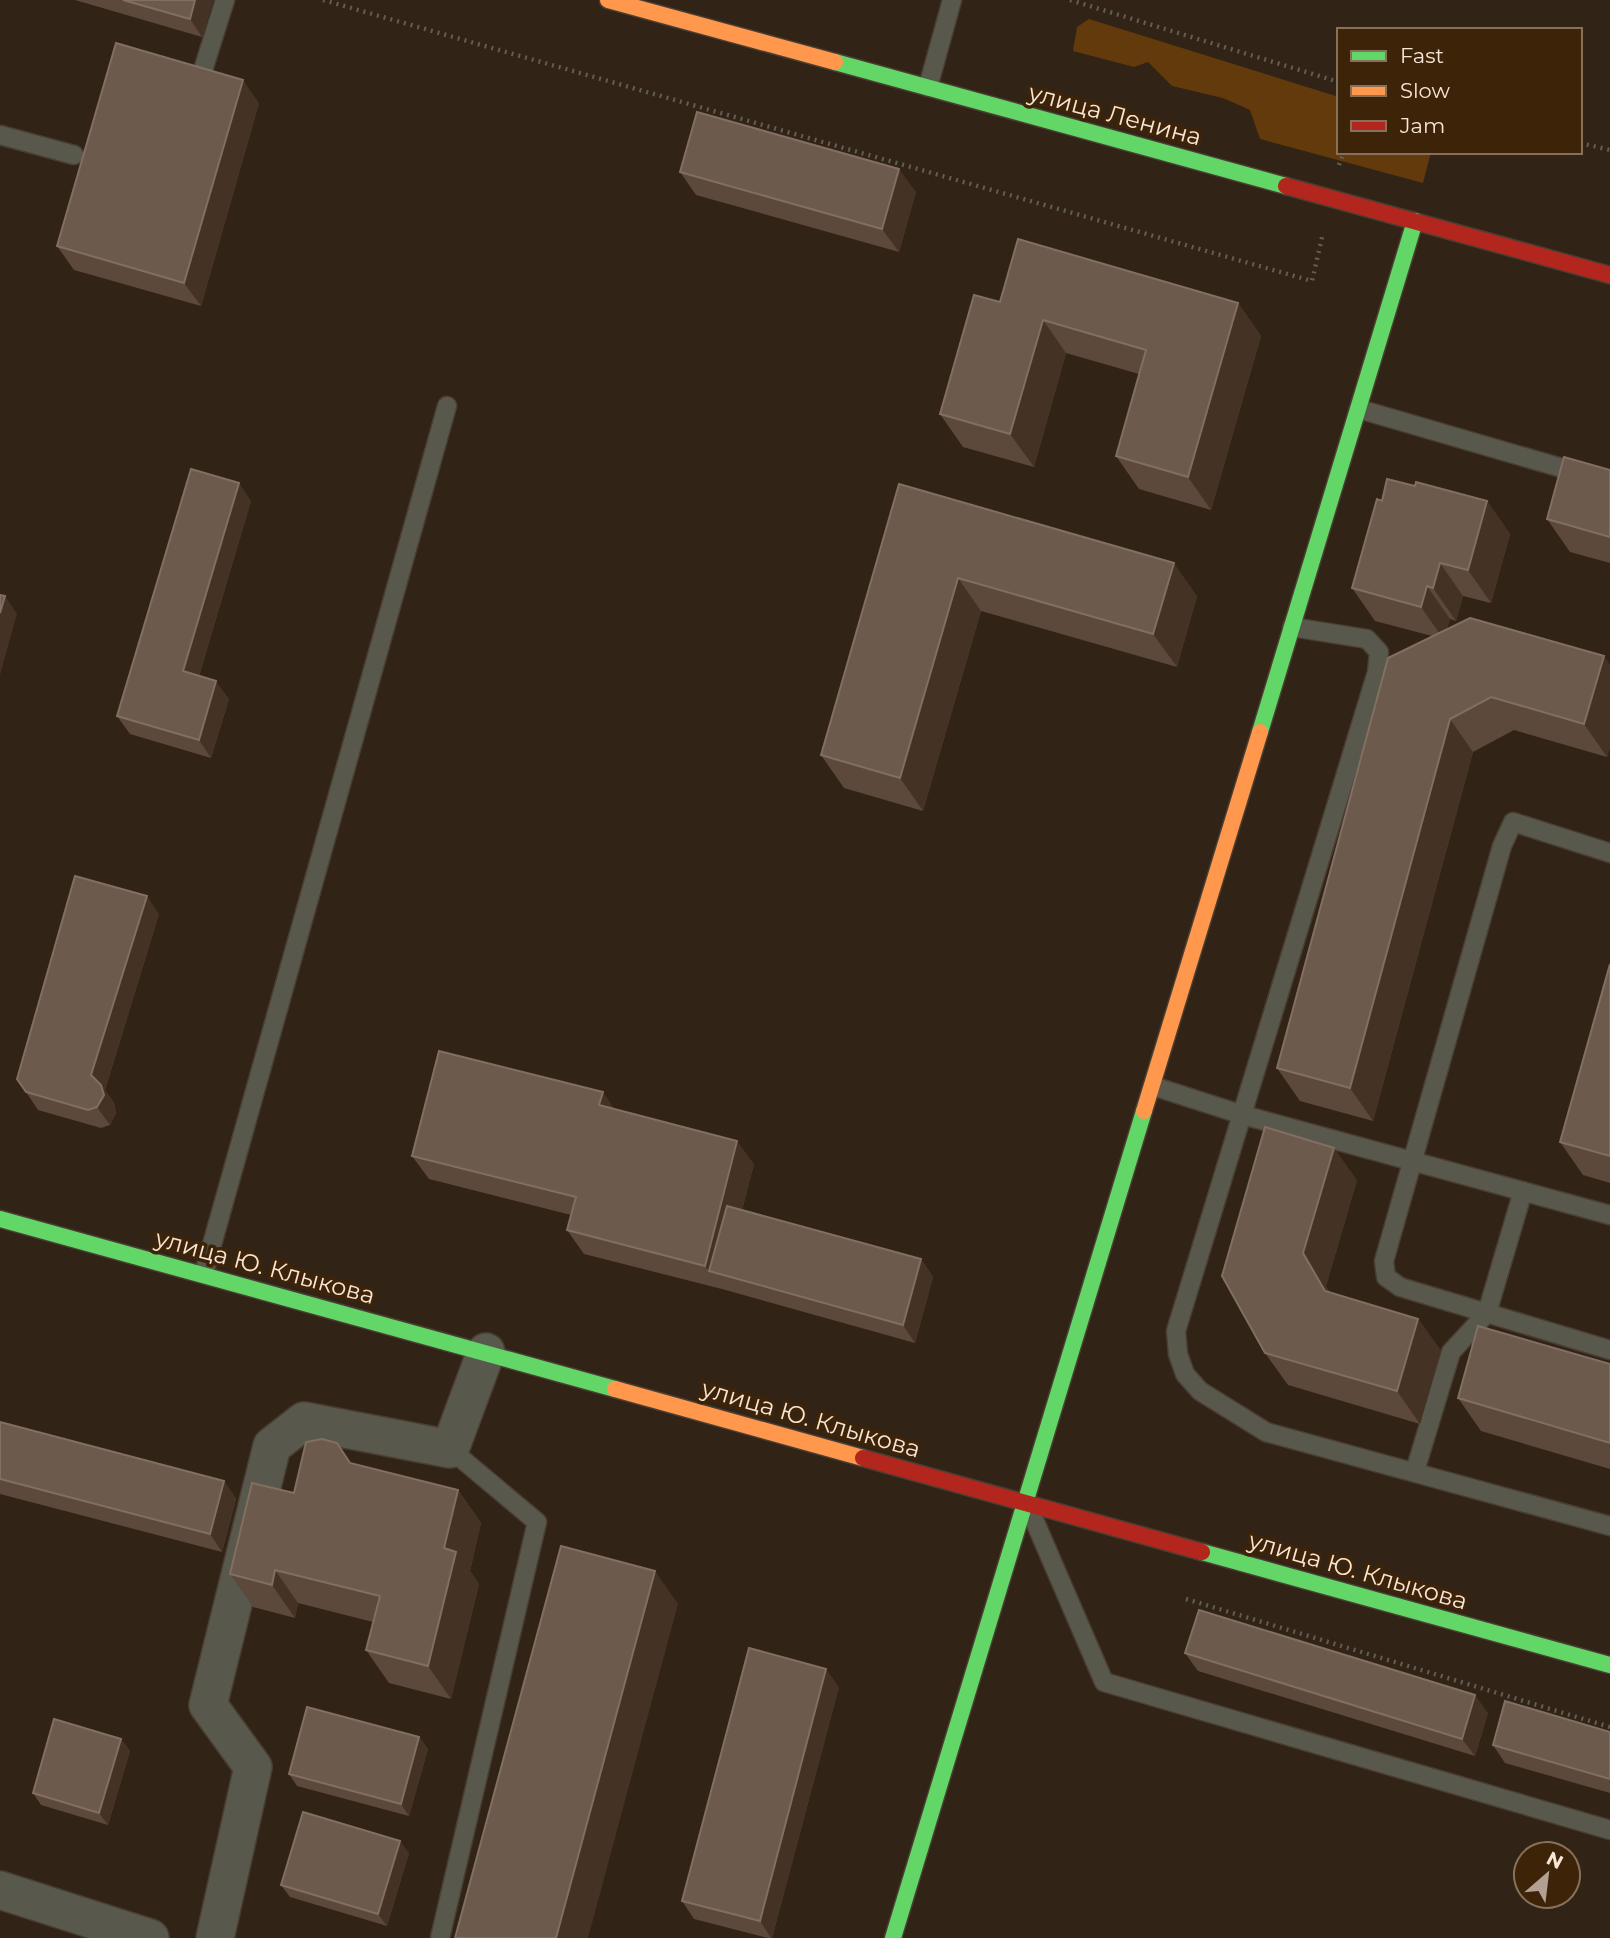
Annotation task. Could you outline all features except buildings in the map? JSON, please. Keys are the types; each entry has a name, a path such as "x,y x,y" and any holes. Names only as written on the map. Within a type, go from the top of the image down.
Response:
{"main road":[{"name":"улица Ленина","path":"608,0 1610,275"},
{"path":"893,1938 1415,221"},
{"name":"улица Ю. Клыкова","path":"0,1219 204,1273 1610,1665"}],"street":[{"path":"215,1938 253,1768 208,1705 272,1447 304,1421 450,1449 486,1352"},
{"path":"0,1890 150,1938"}],"lane":[{"path":"203,70 225,0"},
{"path":"929,87 953,0"},
{"path":"0,135 74,155"},
{"path":"204,1273 447,405"},
{"path":"1359,409 1610,482"},
{"path":"1292,627 1367,639 1380,652 1377,672 1177,1331 1178,1354 1185,1374 1200,1391 1266,1432 1610,1526"},
{"path":"1610,853 1513,822 1502,846 1384,1261 1386,1277 1400,1287 1610,1350"},
{"path":"1153,1086 1243,1115 1610,1215"},
{"path":"1415,1471 1451,1352 1488,1313 1523,1191"},
{"path":"440,1938 537,1522 450,1449"},
{"path":"1026,1502 1104,1682 1610,1830"}],"path":[{"path":"323,0 1312,281 1323,232"},
{"path":"1070,0 1337,81"},
{"path":"1582,143 1610,150"},
{"path":"1186,1599 1610,1727"}],"shaded area":[{"path":"1089,19 1337,96 1337,154 1430,154 1423,183 1260,139 1250,110 1223,98 1172,86 1148,62 1134,67 1073,51 1077,27"}],"traffic: fast":[{"path":"835,62 1286,186"},
{"path":"1260,732 1415,221"},
{"path":"893,1938 1144,1111"},
{"path":"0,1219 615,1389"},
{"path":"1202,1552 1610,1665"}],"traffic: slow":[{"path":"608,0 835,62"},
{"path":"1144,1111 1260,732"},
{"path":"615,1389 863,1458"}],"traffic: jam":[{"path":"1286,186 1610,275"},
{"path":"863,1458 1202,1552"}]}
